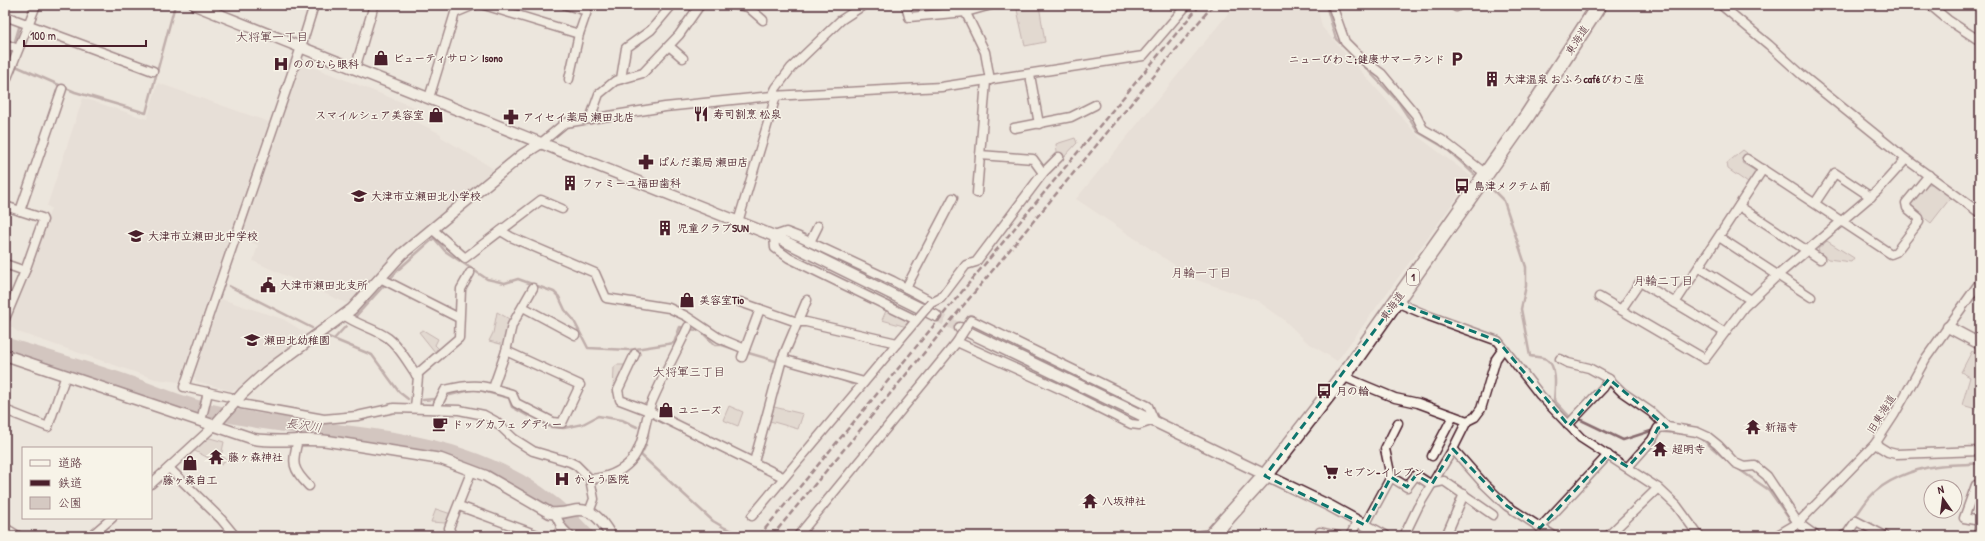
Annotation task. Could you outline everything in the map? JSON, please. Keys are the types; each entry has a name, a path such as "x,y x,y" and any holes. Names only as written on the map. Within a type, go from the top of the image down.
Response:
{"highway":[{"name":"東海道","path":"1212,535 1265,476 1342,376 1527,116 1599,5"}],"street":[{"path":"5,83 36,5"},
{"path":"195,5 774,236 936,316"},
{"path":"314,5 301,47 184,387 230,398 235,403 324,419 357,416 394,408 438,409 484,414 495,420 521,444 538,453 570,462 590,479 594,499 590,512"},
{"path":"355,69 374,5"},
{"path":"429,98 455,13 474,5"},
{"path":"484,5 579,34"},
{"path":"566,5 589,8 579,34 569,79"},
{"path":"621,79 626,48 651,30 672,5"},
{"path":"590,118 599,94 621,79 643,73 669,46 700,5"},
{"path":"737,5 748,7 763,20"},
{"path":"738,222 776,88 790,68 840,20 864,5"},
{"path":"906,5 910,16 992,5"},
{"path":"152,483 218,422 235,403 278,362 344,315 385,281 402,254 522,155 541,143 565,123 590,118 703,103 774,96 941,87 1030,75 1143,56 1187,5"},
{"path":"1332,5 1345,42 1362,59 1382,74 1416,115 1423,129 1442,140 1486,174"},
{"path":"1453,5 1456,7 1460,5"},
{"path":"1721,5 1802,75 1906,159 1980,212"},
{"path":"1930,5 1948,20 1980,41"},
{"path":"964,9 985,52 988,80 977,193"},
{"path":"5,16 153,71"},
{"path":"5,44 18,49"},
{"path":"669,46 683,58"},
{"path":"1030,75 1039,124"},
{"path":"20,211 62,89"},
{"path":"1014,128 1071,117 1095,104"},
{"path":"980,155 1033,159 1043,173"},
{"path":"752,516 783,477 917,319 932,302 941,298 966,265 976,262 1043,173 1059,157"},
{"path":"1747,159 1891,254 1896,252 1919,222 1919,218 1907,208 1906,203 1929,175"},
{"path":"1599,297 1705,359 1724,332 1751,300 1807,250 1871,197 1906,159"},
{"path":"1675,303 1763,169"},
{"path":"1815,203 1835,173 1871,197"},
{"path":"906,288 953,198"},
{"path":"432,229 465,258 541,200 562,209"},
{"path":"5,206 42,218 43,220 25,271 8,306 5,319"},
{"path":"1739,206 1820,259"},
{"path":"810,242 818,226"},
{"path":"501,231 511,237 595,273 606,298 669,308 686,316 719,338 744,352 760,309"},
{"path":"774,236 786,232 810,242 932,302"},
{"path":"774,236 775,248 789,258 917,319"},
{"path":"1719,237 1811,296"},
{"path":"5,264 25,271"},
{"path":"1699,267 1751,300"},
{"path":"416,375 459,338 461,289 470,273"},
{"path":"385,281 459,318"},
{"path":"1621,310 1640,282 1724,332"},
{"name":"旧東海道","path":"1776,536 1798,523 1875,444 1894,415 1926,358 1980,282"},
{"path":"493,388 506,351 512,325 533,288"},
{"path":"754,462 779,368 807,300"},
{"path":"740,302 797,322 806,322 897,342"},
{"path":"1396,302 1429,316 1498,341 1503,349 1581,438 1608,454 1658,488 1677,506 1699,536"},
{"path":"523,307 575,334"},
{"path":"344,315 351,321 387,338 394,344 418,377 415,408"},
{"path":"798,536 971,320 1148,406 1154,420"},
{"path":"1948,328 1980,344"},
{"path":"590,479 610,476 622,469 632,460 639,448 649,411 687,330"},
{"path":"959,336 1059,376 1154,420 1362,523 1385,536"},
{"path":"959,336 1131,424 1139,426 1154,420"},
{"path":"1404,536 1467,421 1475,417 1481,409 1496,359 1503,349"},
{"path":"438,409 438,404 445,390 473,384 512,394 516,403 553,422 562,423 580,385 506,351"},
{"path":"635,354 618,390 620,400 649,411 783,477"},
{"path":"5,355 201,421 218,422 262,440 298,439 328,441 411,453 441,459 472,470 511,489 544,510 555,514 573,510 590,512 601,519 612,536"},
{"path":"1560,358 1568,363 1589,368 1608,379 1622,392 1656,416 1667,427"},
{"path":"782,359 864,382"},
{"path":"5,410 48,427 66,375"},
{"path":"1342,376 1395,398 1408,397 1467,421"},
{"path":"1570,424 1608,379"},
{"path":"201,421 208,393"},
{"path":"1432,456 1452,416"},
{"path":"1350,536 1362,523 1391,478 1385,449 1398,423"},
{"path":"1628,467 1652,440 1658,428 1667,427 1697,432 1708,437 1718,445 1735,463 1744,467 1756,466 1766,476 1798,523 1816,536"},
{"path":"298,439 293,464 300,478 309,486"},
{"path":"1875,444 1888,452 1896,454 1980,451"},
{"path":"1453,449 1484,484 1507,506 1554,536"},
{"path":"1540,528 1608,454"},
{"path":"169,468 221,519 235,536"},
{"path":"452,536 449,528 472,470"},
{"path":"1391,478 1407,487 1416,475 1432,484 1444,481 1493,515"},
{"path":"1978,536 1980,522 1964,518 1976,485 1980,485"},
{"path":"1608,536 1658,488"},
{"path":"1446,536 1464,494"},
{"path":"459,506 540,536"},
{"path":"555,514 562,528 570,536"},
{"path":"91,536 111,519"},
{"path":"1843,536 1856,521 1885,536"},
{"path":"5,528 18,536"},
{"path":"556,536 562,528"},
{"path":"1320,532 1338,536"},
{"path":"1194,536 1212,535"}],"highlighted area":[{"path":"1396,302 1498,341 1569,426 1609,379 1667,427 1658,428 1652,440 1628,467 1608,455 1540,528 1507,506 1453,449 1432,484 1416,475 1407,487 1391,477 1365,525 1265,476"}],"shaded area":[{"path":"1235,5 1317,5 1322,27 1420,138 1472,177 1337,361 1307,342 1283,319 1258,301 1197,280 1076,199"},
{"name":"大津市立瀬田北小学校","path":"300,62 419,109 415,121 441,134 441,137 494,169 397,251 348,304 253,261 258,245 240,238 281,122"},
{"name":"大津市立瀬田北中学校","path":"158,83 269,122 179,382 155,379 18,332 6,323 32,264 51,208 47,206 83,98 147,119"},
{"name":"瀬田北幼稚園","path":"221,299 283,319 308,334 258,370 240,388 232,391 196,381 194,376"}],"green space":[{"path":"1016,5 1039,5 1045,42 1025,46"},
{"path":"1075,138 1077,143 1064,157 1057,152 1056,144"},
{"path":"1743,150 1747,153 1742,163 1754,170 1755,174 1748,183 1728,169 1727,163"},
{"path":"1926,184 1936,184 1952,196 1931,223 1912,208 1911,202"},
{"path":"1827,241 1854,258 1851,262 1828,259 1819,252 1818,249"},
{"path":"888,306 912,319 907,327 882,320"},
{"path":"497,312 511,320 504,345 489,341 493,333"},
{"path":"423,330 438,339 435,345 439,349 435,352 419,332"},
{"path":"1972,351 1980,356 1980,410 1962,405 1970,377 1961,372"},
{"path":"617,365 626,365 613,393 614,367"},
{"path":"729,406 743,412 738,426 723,420"},
{"path":"774,407 803,414 798,429 770,421"},
{"path":"210,438 224,442 221,456 226,459 222,465 193,450 203,439"},
{"path":"436,509 451,514 445,523 431,522"}],"waterway":[{"path":"18,67 75,92 146,113 175,5"},
{"path":"1326,5 1336,39 1357,59"},
{"path":"15,41 20,24"},
{"path":"8,64 11,53"},
{"path":"1363,65 1399,103 1418,132 1447,149 1474,174"},
{"path":"1489,186 1504,201 1526,267 1526,286 1521,309 1530,356 1540,357 1550,362 1555,378 1554,400 1571,418 1579,419 1623,440 1654,430"},
{"path":"356,316 399,269 434,238 445,251 487,279 505,283 518,279 554,292 559,297 565,310 573,319 588,348 629,350 674,343 680,327 701,331 715,345 722,345 737,350"},
{"path":"229,286 312,328"},
{"path":"334,339 346,326"},
{"path":"326,336 372,355 399,392 408,399"},
{"name":"長沢川","path":"5,345 116,379 210,411 261,421 410,443 458,455 503,473 546,499 587,536"},
{"path":"745,352 779,362"},
{"path":"840,379 852,384"},
{"path":"450,395 475,389 509,398 512,407 528,416"},
{"path":"423,400 434,399"},
{"path":"539,421 550,427 564,428 583,424 598,416 622,420 637,427"},
{"path":"648,432 648,437"},
{"path":"1665,432 1690,434"},
{"path":"1701,438 1730,463"},
{"path":"646,445 641,455 713,521 725,528 746,536"},
{"path":"1856,516 1867,500 1875,492 1900,476 1928,467 1980,463"},
{"path":"1734,466 1769,490 1790,520"},
{"path":"1796,529 1808,536"}],"tunnel":[{"path":"936,316 960,328"}],"railway":[{"path":"759,536 1200,5"},
{"path":"772,536 1213,5"}],"place":[{"name":"ビューティサロン Isono","path":"381,58"},
{"name":"ニューびわこ;健康サマーランド","path":"1457,59"},
{"name":"ののむら眼科","path":"281,64"},
{"name":"大津温泉 おふろcaféびわこ座","path":"1492,79"},
{"name":"寿司割烹 松泉","path":"701,114"},
{"name":"スマイルシェア美容室","path":"436,115"},
{"name":"アイセイ薬局 瀬田北店","path":"511,117"},
{"name":"ぱんだ薬局 瀬田店","path":"646,162"},
{"name":"ファミーユ福田歯科","path":"570,183"},
{"name":"島津メクテム前","path":"1462,186"},
{"name":"大津市立瀬田北小学校","path":"359,196"},
{"name":"児童クラブSUN","path":"665,228"},
{"name":"大津市立瀬田北中学校","path":"136,236"},
{"name":"大津市瀬田北支所","path":"268,285"},
{"name":"美容室Tio","path":"687,300"},
{"name":"瀬田北幼稚園","path":"252,340"},
{"name":"月の輪","path":"1324,391"},
{"name":"ユニーズ","path":"666,410"},
{"name":"ドッグカフェ ダディー","path":"440,424"},
{"name":"新福寺","path":"1753,427"},
{"name":"超明寺","path":"1660,449"},
{"name":"藤ヶ森神社","path":"216,457"},
{"name":"藤ヶ森自工","path":"190,463"},
{"name":"セブン-イレブン","path":"1331,472"},
{"name":"かとう医院","path":"562,479"},
{"name":"八坂神社","path":"1090,501"}],"district":[{"name":"大将軍一丁目","path":"272,36"},
{"name":"月輪一丁目","path":"1201,272"},
{"name":"月輪二丁目","path":"1663,280"},
{"name":"大将軍三丁目","path":"689,371"}]}
